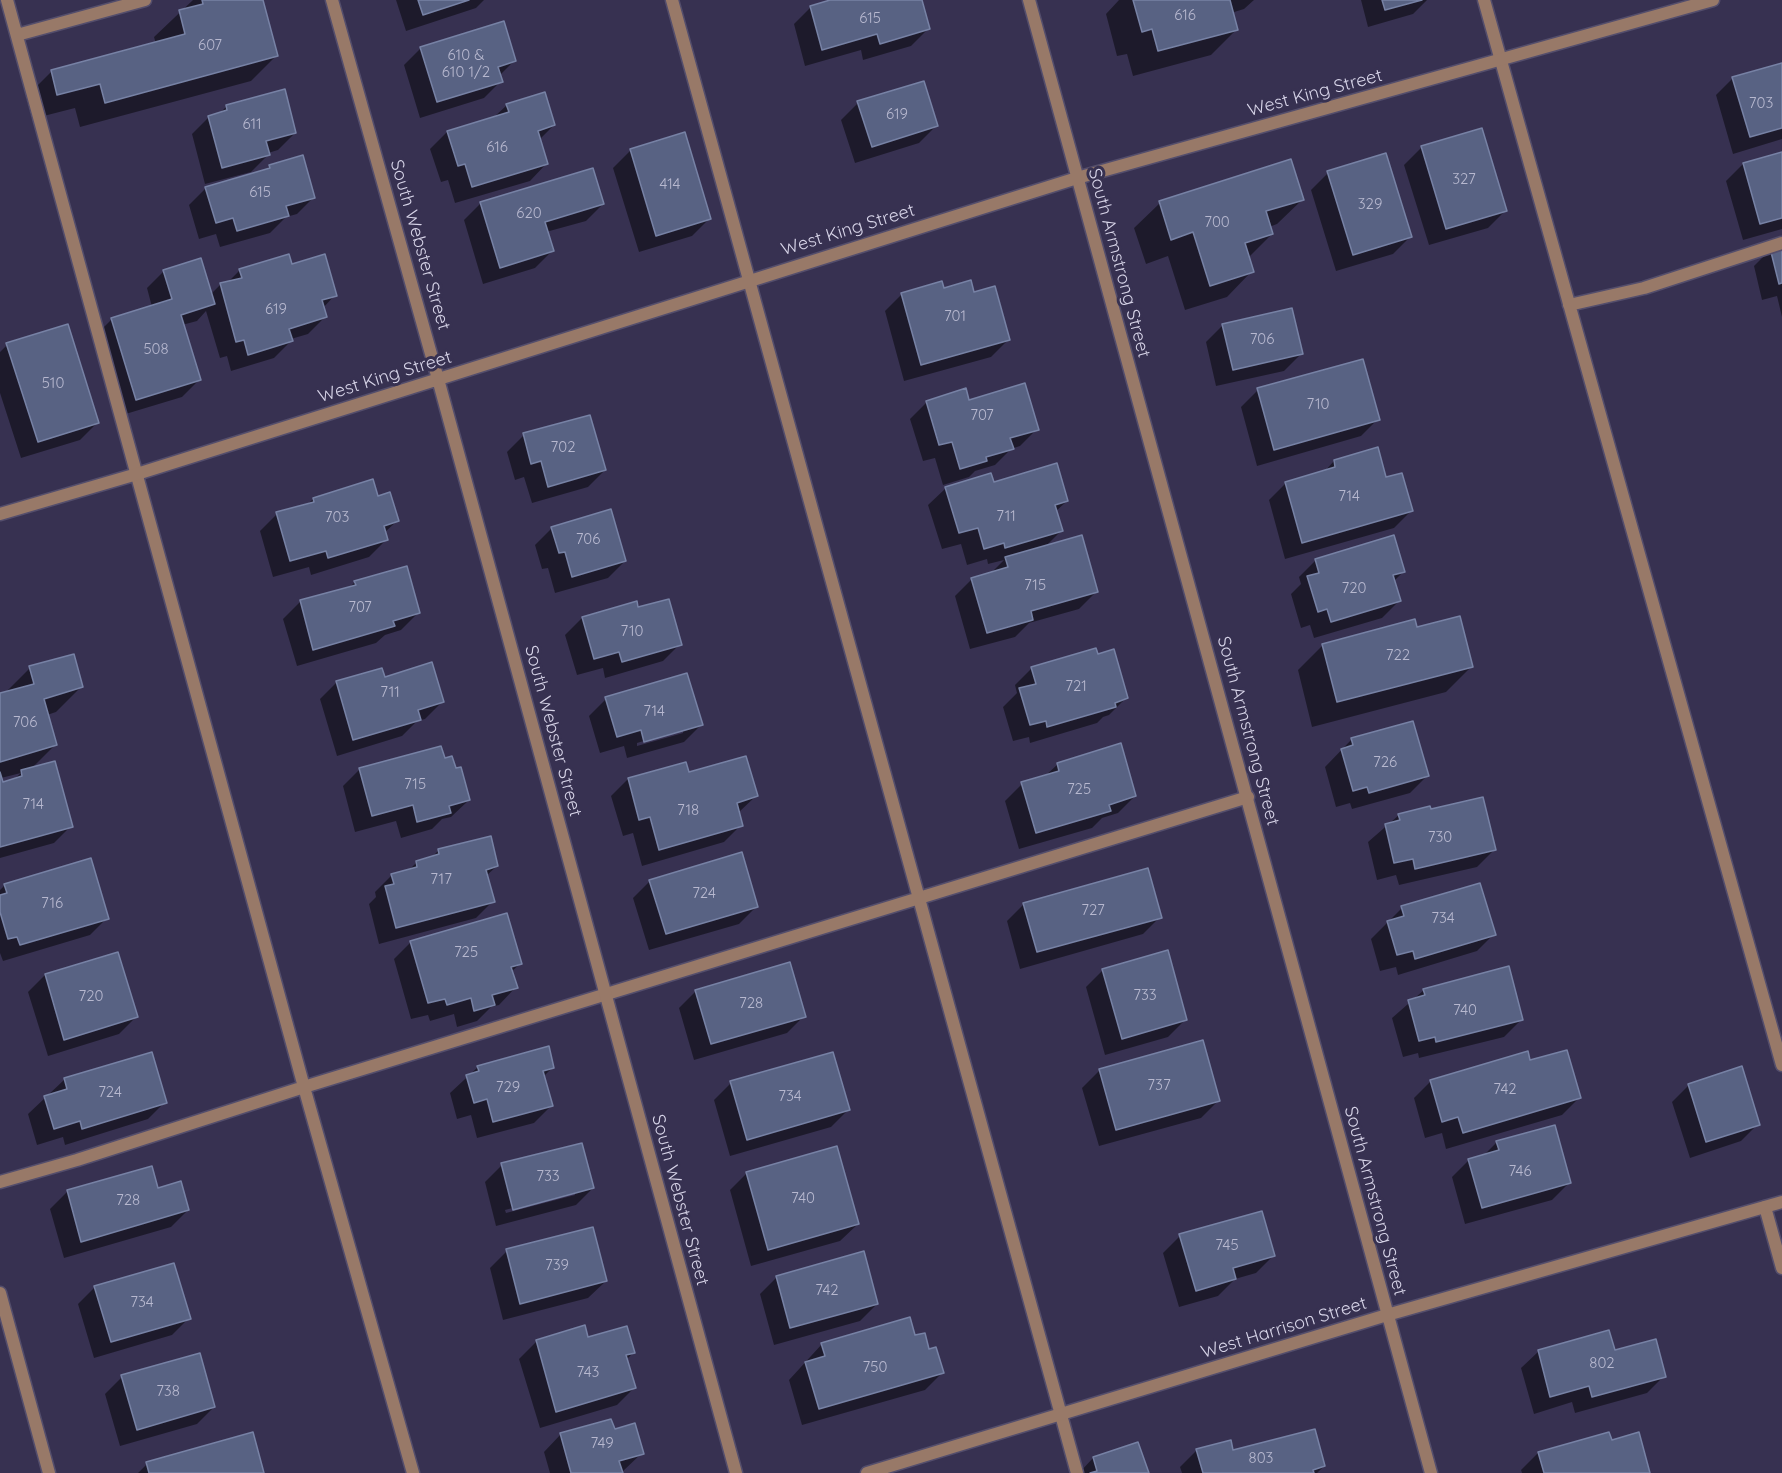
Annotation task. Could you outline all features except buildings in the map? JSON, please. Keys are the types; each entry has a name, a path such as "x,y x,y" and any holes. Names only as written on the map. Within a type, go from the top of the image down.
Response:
{"street":[{"path":"7,0 304,1087 413,1473"},
{"path":"16,35 145,0"},
{"name":"South Webster Street","path":"332,0 438,379 736,1473"},
{"path":"672,0 1077,1473"},
{"name":"South Armstrong Street","path":"1029,0 1431,1473"},
{"path":"1484,0 1782,1065"},
{"name":"West King Street","path":"0,514 137,474 1077,177 1713,0"},
{"path":"1569,305 1644,288 1782,243"},
{"path":"0,1182 1248,797"},
{"name":"West Harrison Street","path":"867,1473 1387,1315 1782,1202"},
{"path":"1765,1207 1782,1268"},
{"path":"0,1293 49,1473"}]}
